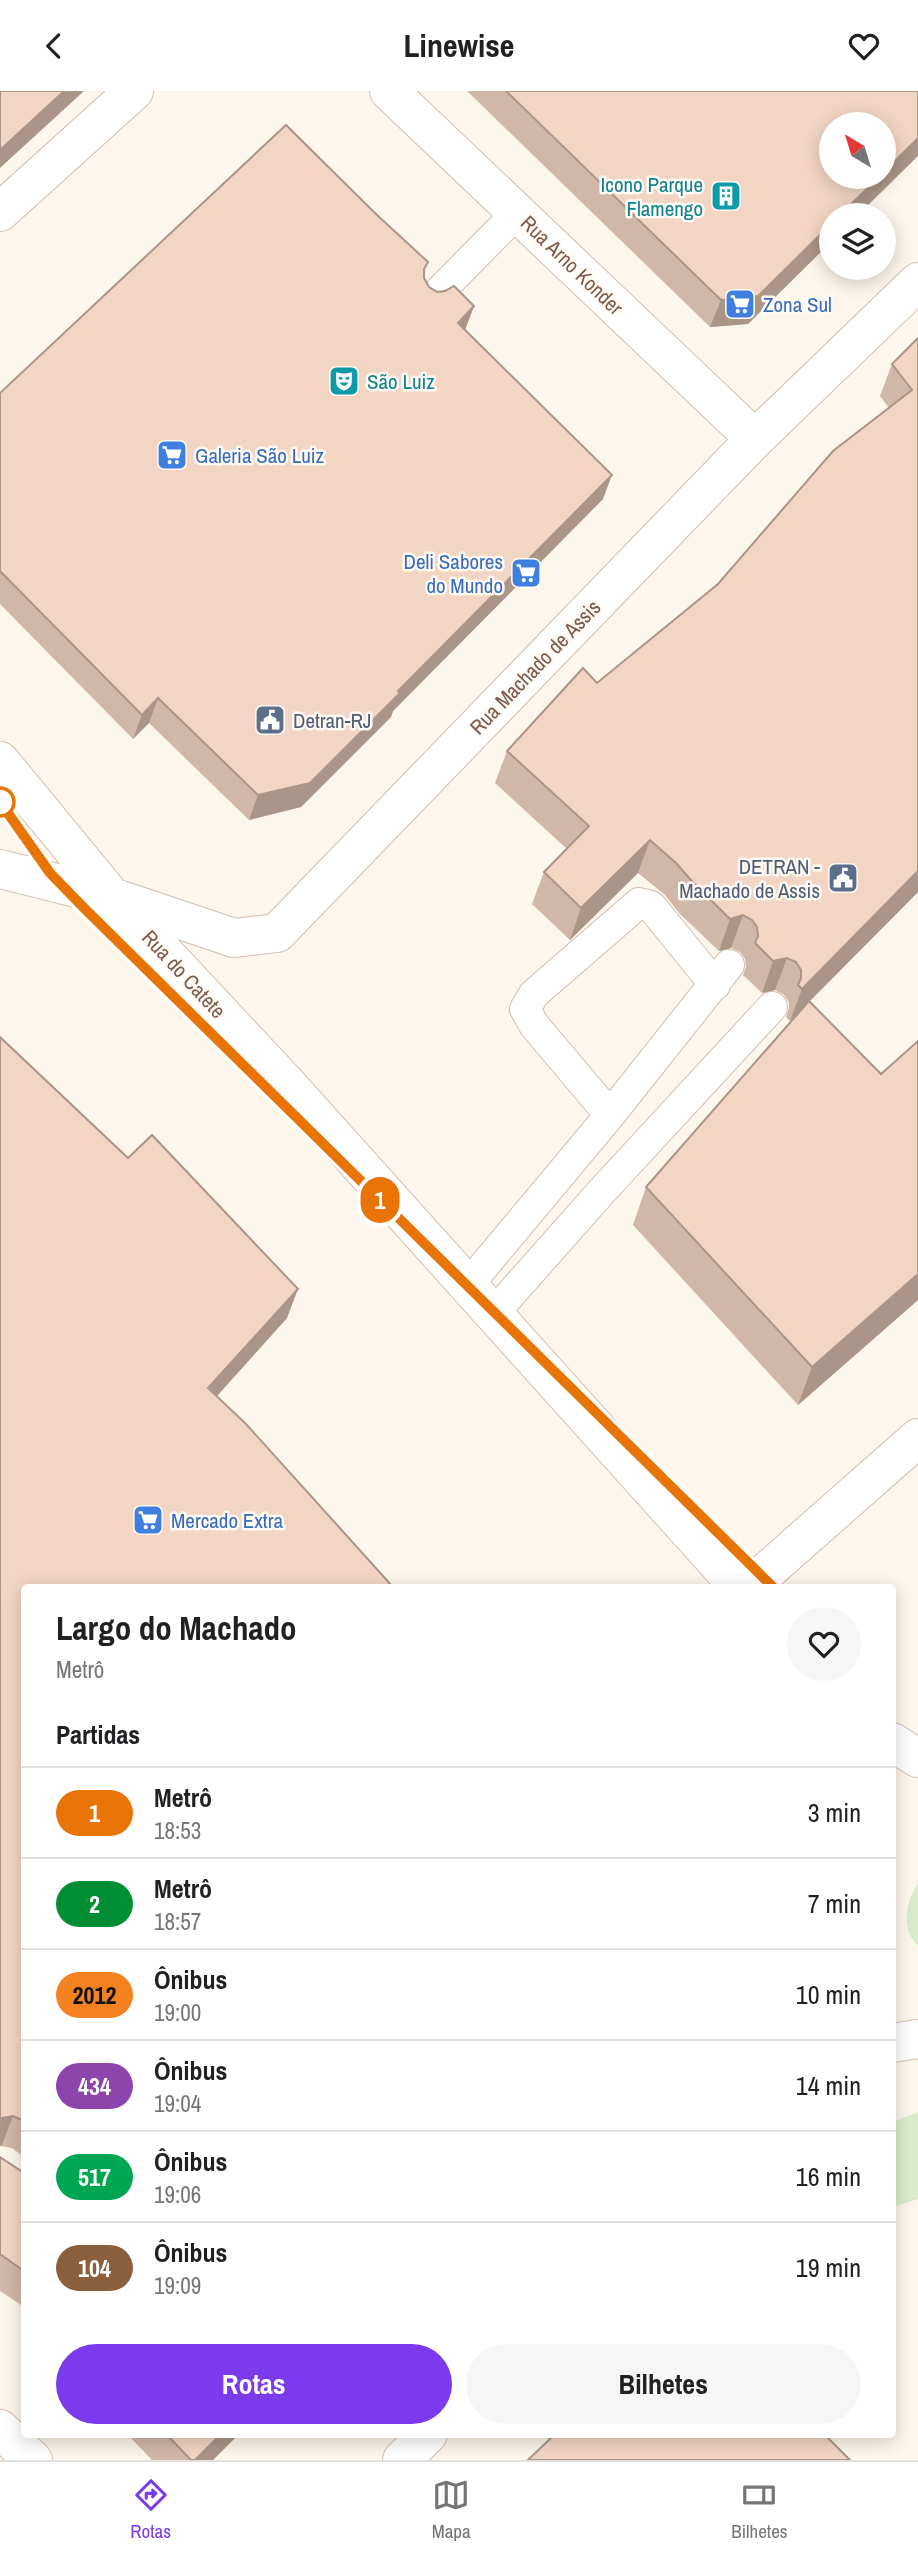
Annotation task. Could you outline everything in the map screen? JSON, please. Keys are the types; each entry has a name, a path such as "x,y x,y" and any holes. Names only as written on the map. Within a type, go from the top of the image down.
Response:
{"street":[{"path":"0,212 134,91"},
{"name":"Rua Arno Konder","path":"389,91 755,439"},
{"name":"Rua Machado de Assis","path":"0,869 111,897 234,938 276,933 755,439 918,282"},
{"name":"Rua do Catete","path":"0,761 111,897 285,1082 736,1584"},
{"path":"752,1584 918,1438"},
{"path":"896,1744 918,1758"},
{"path":"896,2042 918,2039"},
{"path":"0,2429 33,2460"},
{"path":"402,2460 424,2438"}],"lane":[{"path":"432,299 517,213"},
{"path":"468,1285 610,1115 722,975 651,906 639,903 534,994 524,1009 534,1025 610,1115"},
{"path":"493,1314 772,1007"}],"green space":[{"path":"918,1883 918,1946 909,1931 907,1915 910,1898"},
{"path":"918,2112 918,2199 896,2206 896,2121"}],"building":[{"path":"0,91 64,91 0,150"},
{"name":"Icono Parque Flamengo","path":"506,91 918,91 918,138 896,160 896,112 819,112 819,189 867,189 852,203 819,203 819,236 758,296 721,300"},
{"path":"286,125 428,262 424,269 424,278 429,287 437,292 454,286 474,306 458,323 612,475 310,783 258,795 158,698 142,715 0,571 0,393"},
{"path":"918,338 918,871 802,989 798,985 801,970 796,962 787,958 773,961 755,943 758,936 757,927 752,920 743,915 730,919 650,840 581,908 544,872 589,826 507,751 583,668 597,683 718,584 833,451 912,390 892,364"},
{"path":"809,1001 881,1074 918,1041 918,1274 812,1367 646,1187"},
{"path":"0,1037 128,1158 152,1135 298,1289 208,1388 246,1424 390,1584 21,1584 21,2120 13,2116 0,2119"},
{"path":"0,2157 21,2171 21,2269 0,2254"},
{"path":"170,2438 217,2438 195,2460 191,2460"},
{"path":"551,2438 828,2438 850,2460 528,2460"}],"metro line":[{"name":"1","path":"0,802 50,873 85,909 770,1584"}],"place":[{"name":"Icono Parque Flamengo","path":"726,196"},
{"name":"Zona Sul","path":"740,304"},
{"name":"São Luiz","path":"344,381"},
{"name":"Galeria São Luiz","path":"172,455"},
{"name":"Deli Sabores do Mundo","path":"526,573"},
{"name":"Detran-RJ","path":"270,720"},
{"name":"DETRAN - Machado de Assis","path":"843,878"},
{"name":"Mercado Extra","path":"148,1520"}]}
